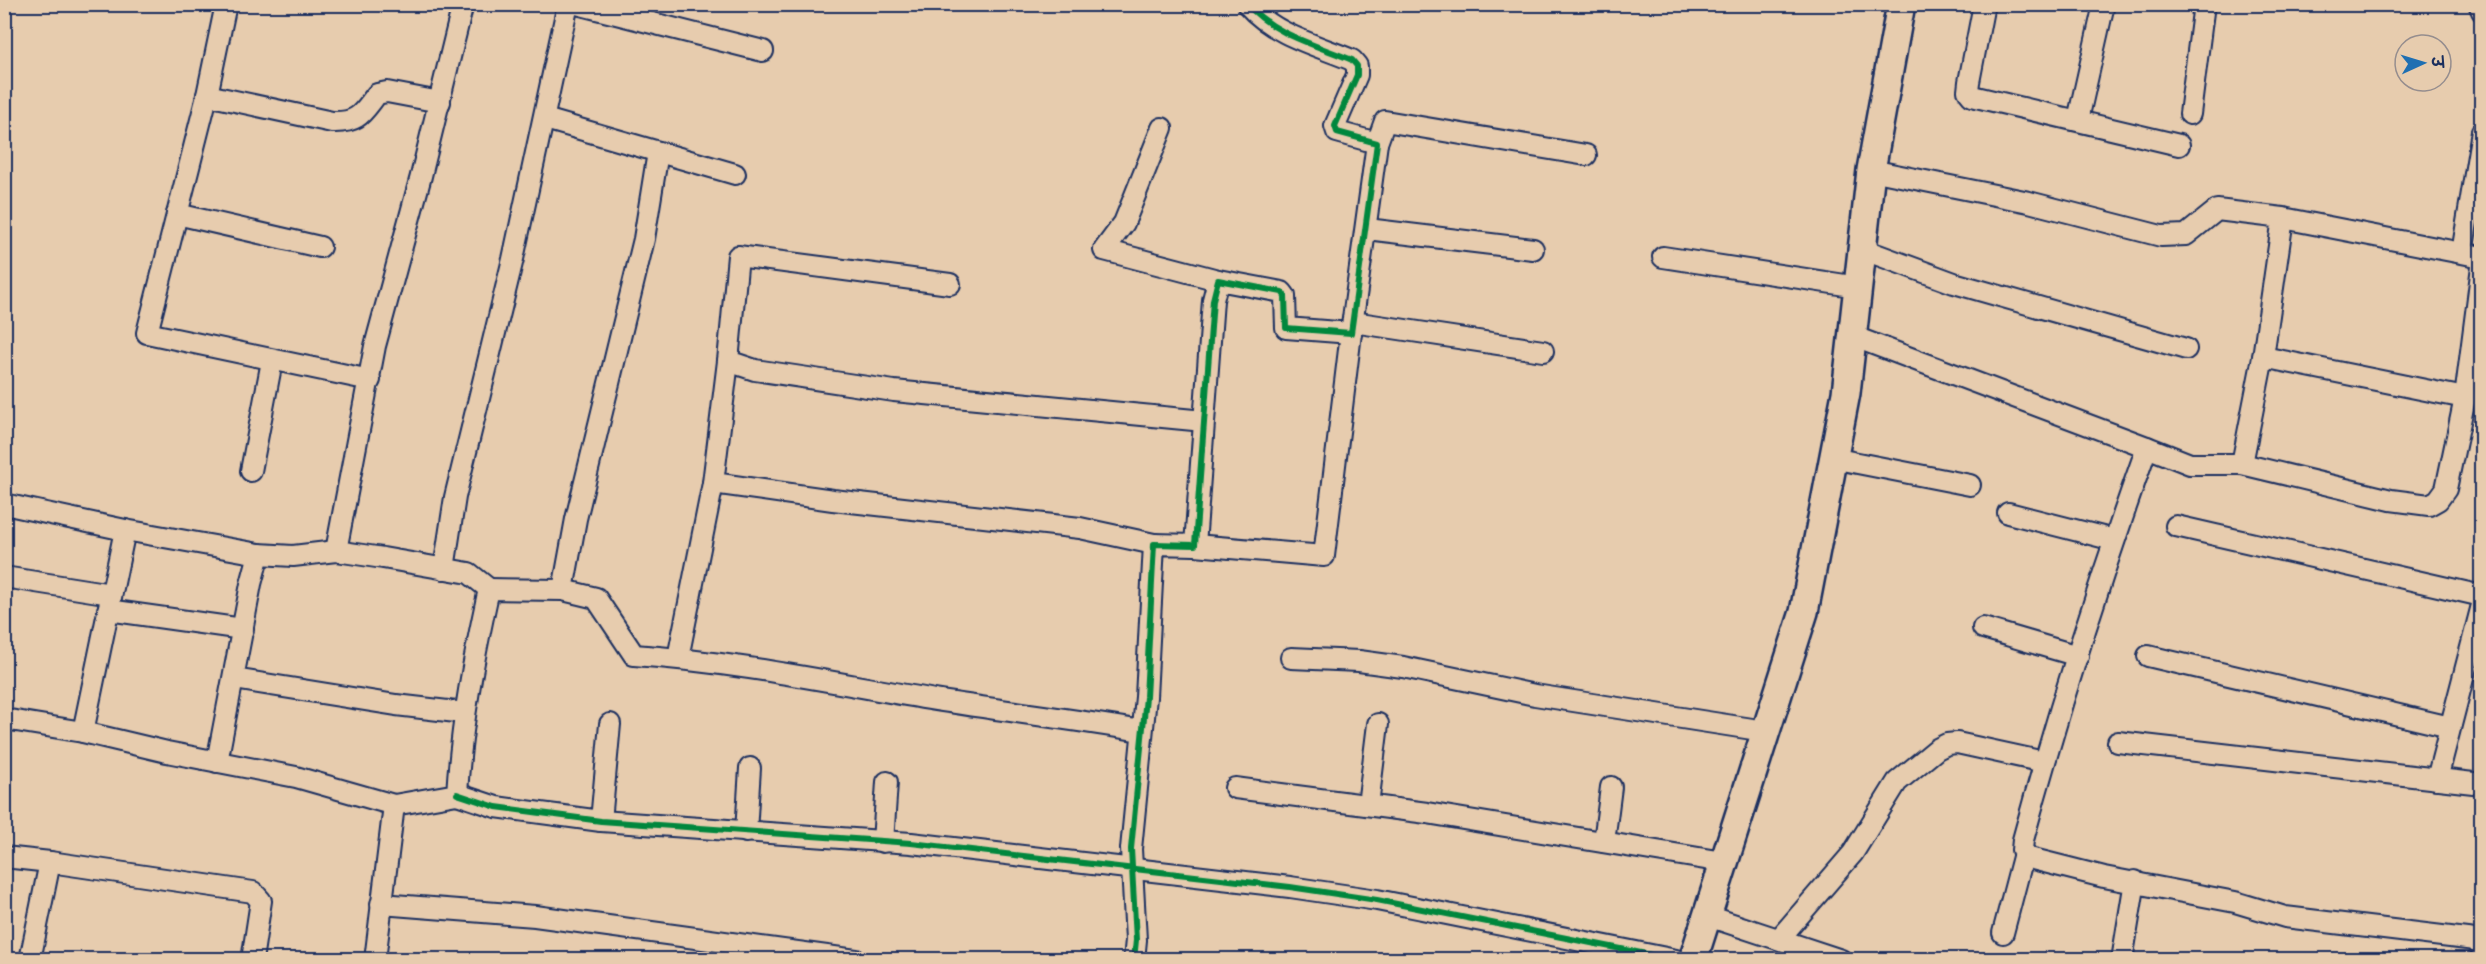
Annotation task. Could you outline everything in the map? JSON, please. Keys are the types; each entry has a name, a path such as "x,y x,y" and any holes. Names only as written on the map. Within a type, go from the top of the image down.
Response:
{"street":[{"path":"226,4 207,95 147,333 370,380"},
{"path":"336,551 375,346 440,102 463,4"},
{"path":"444,569 455,496 545,119 568,4"},
{"path":"577,4 763,51"},
{"path":"1247,4 1257,16 1275,29 1352,60 1357,66 1357,75 1335,126 1336,132 1377,143"},
{"path":"1693,960 1804,612 1846,393 1871,170 1901,4"},
{"path":"1984,4 1969,82 1968,91 1972,96 2180,145"},
{"path":"2078,120 2104,4"},
{"path":"2190,114 2204,4"},
{"path":"2479,4 2481,11"},
{"path":"207,95 346,123 357,119 377,94 387,92 440,102"},
{"path":"545,119 735,174"},
{"path":"713,483 833,500 1080,528 1154,544 1195,545 1324,556 1377,143 1385,122 1586,155"},
{"path":"1162,128 1124,223 1104,250 1218,280 1282,292 1285,296 1286,328 1352,328 1543,351"},
{"path":"2462,253 2481,131"},
{"path":"563,590 576,519 644,239 658,152"},
{"path":"1871,170 2029,202 2161,236 2186,235 2217,210 2283,218 2481,256"},
{"path":"177,214 320,247"},
{"path":"2242,464 2263,357 2283,218"},
{"path":"1367,229 1533,249"},
{"path":"1862,249 1953,283 2186,349"},
{"path":"678,658 713,483 738,256 950,284"},
{"path":"1662,257 1858,287"},
{"path":"1852,336 2190,464 2242,464 2391,500 2429,505 2438,500 2446,489 2465,398 2481,266"},
{"path":"1195,545 1213,300 1218,280"},
{"path":"2263,357 2465,398"},
{"path":"251,471 272,361"},
{"path":"728,361 755,370 894,391 1204,421"},
{"path":"2147,447 2114,540 2044,762 2022,850 2029,858 2040,861 2104,877 2135,881 2235,902 2285,917 2475,940 2481,948"},
{"path":"1832,458 1970,485"},
{"path":"4,504 125,530 259,554 292,556 336,551 469,573 489,589 563,590 596,598 634,655 678,658 792,673 948,702 1142,731"},
{"path":"2008,513 2114,540"},
{"path":"2176,526 2481,596"},
{"path":"83,732 125,530"},
{"path":"1134,960 1137,940 1132,838 1142,731 1154,544"},
{"path":"218,762 259,554"},
{"path":"4,577 109,602 243,629"},
{"path":"458,795 465,713 472,666 489,589"},
{"path":"2437,779 2481,605"},
{"path":"1983,628 2078,656"},
{"path":"2148,656 2450,727"},
{"path":"1291,658 1370,662 1535,695 1765,731"},
{"path":"234,679 396,705 465,713"},
{"path":"4,719 83,732 296,777 394,805 458,795 496,807 601,821 883,842 1132,869 1377,900 1676,960"},
{"path":"601,821 610,724"},
{"path":"1368,806 1378,724"},
{"path":"2118,742 2481,784"},
{"path":"1779,939 1853,853 1898,782 1937,749 1947,744 1957,743 2044,762"},
{"path":"746,832 750,768"},
{"path":"883,842 887,782"},
{"path":"1604,842 1611,787"},
{"path":"1235,788 1368,806 1723,862"},
{"path":"375,960 394,805"},
{"path":"2003,933 2024,853"},
{"path":"4,857 253,892 261,901 252,960"},
{"path":"30,960 50,862"},
{"path":"2122,960 2135,881"},
{"path":"381,904 535,916 856,960"},
{"path":"1706,915 1841,960"}],"cycle path":[{"path":"1134,960 1136,940 1131,849 1146,697 1154,544 1195,545 1213,300 1218,280 1282,292 1285,296 1286,328 1351,333 1377,143 1337,132 1335,126 1357,75 1357,66 1352,60 1283,31 1270,24 1247,4"},
{"path":"457,794 496,807 601,821 911,843 1290,887 1377,900 1676,960"}]}
